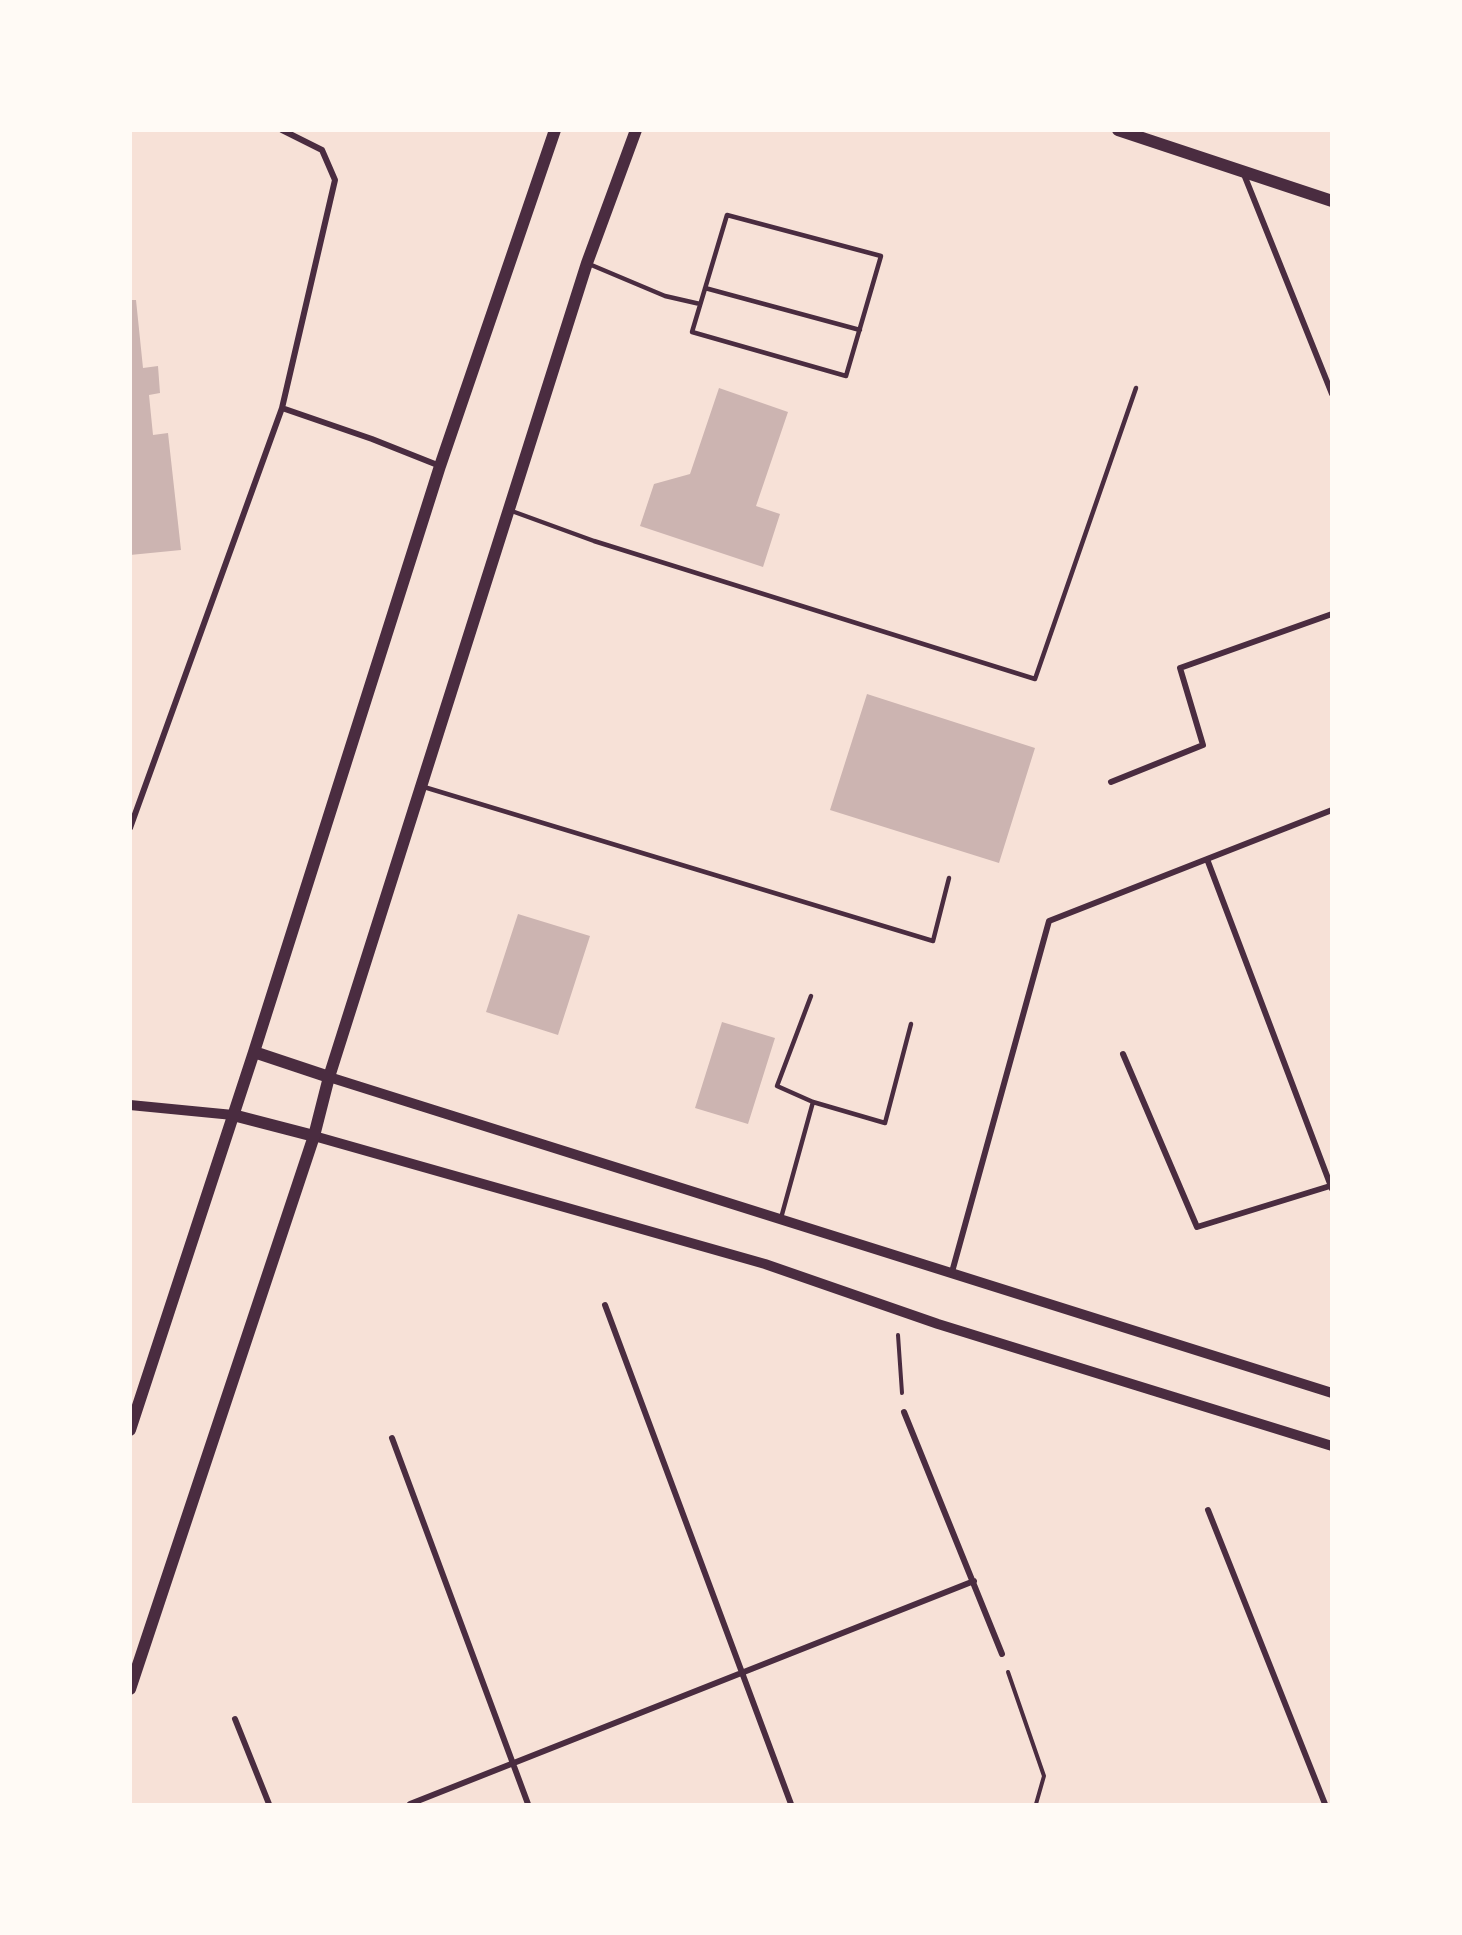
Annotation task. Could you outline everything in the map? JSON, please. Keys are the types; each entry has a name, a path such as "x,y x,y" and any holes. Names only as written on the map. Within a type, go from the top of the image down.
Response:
{"main road":[{"path":"130,1430 254,1052 440,466 555,130"},
{"path":"130,1689 314,1136 329,1077 587,263 636,130"},
{"path":"1118,130 1332,201"},
{"path":"254,1052 329,1077"},
{"path":"233,1115 314,1136"}],"street":[{"path":"130,828 282,408 335,180 322,150 282,130"},
{"path":"1243,172 1332,394"},
{"path":"282,408 372,439 440,466"},
{"path":"1111,782 1203,745 1180,668 1332,614"},
{"path":"952,1272 1049,921 1332,810"},
{"path":"1123,1054 1197,1227 1331,1188 1207,859"},
{"path":"329,1077 1332,1393"},
{"path":"130,1106 233,1115"},
{"path":"314,1136 765,1264 897,1310 1332,1446"},
{"path":"605,1305 791,1804"},
{"path":"904,1412 1002,1654"},
{"path":"392,1438 528,1804"},
{"path":"1208,1510 1325,1804"},
{"path":"410,1804 974,1581"},
{"path":"235,1719 269,1804"}],"lane":[{"path":"727,215 881,256 846,376 692,332 705,288 727,215"},
{"path":"587,263 665,296 700,304"},
{"path":"705,288 860,330"},
{"path":"508,510 594,541 1035,679 1136,388"},
{"path":"421,786 933,941 949,878"},
{"path":"811,996 777,1086 813,1102 885,1123 911,1024"},
{"path":"781,1218 813,1102"}],"path":[{"path":"897,1310 904,1412"},
{"path":"1002,1654 1044,1776 1036,1804"}],"building":[{"path":"130,300 136,300 143,368 158,366 160,393 149,395 153,435 168,433 181,550 130,555"},
{"path":"719,388 788,412 756,506 780,514 763,567 640,526 654,484 690,474"},
{"path":"867,694 1035,748 999,863 830,810"},
{"path":"518,914 590,936 558,1035 486,1012"},
{"path":"722,1022 775,1038 748,1124 695,1108"}]}
